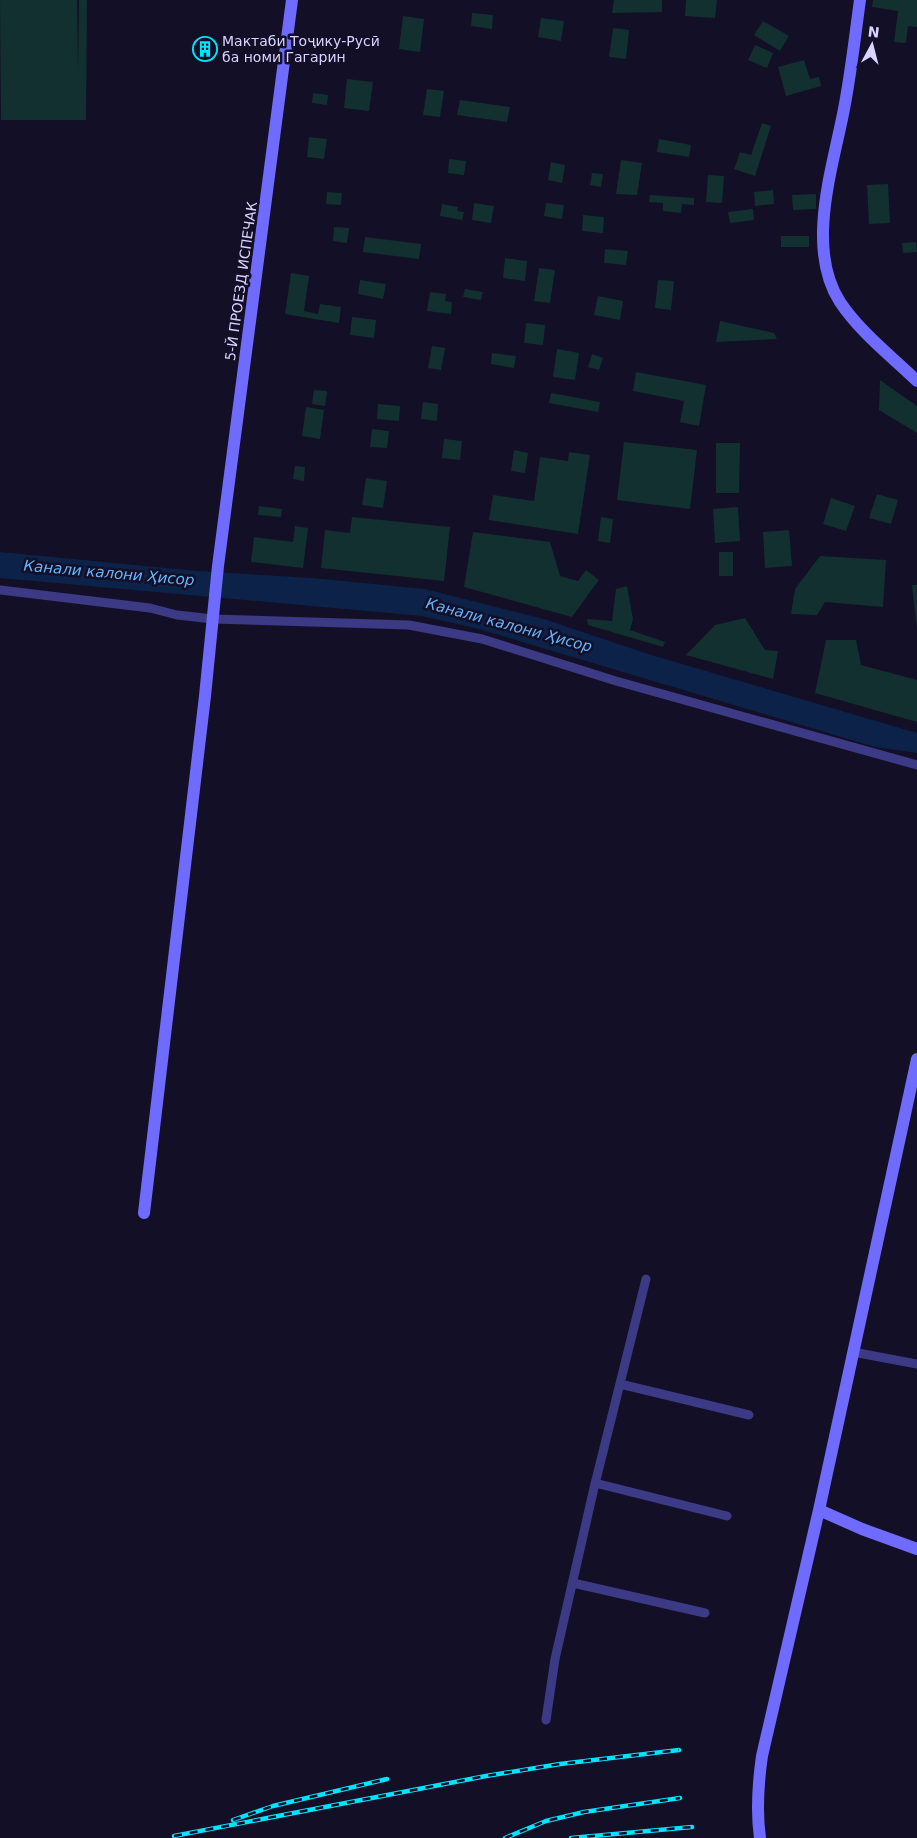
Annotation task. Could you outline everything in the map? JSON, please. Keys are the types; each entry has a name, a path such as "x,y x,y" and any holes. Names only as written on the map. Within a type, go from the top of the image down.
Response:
{"street":[{"name":"5-Й ПРОЕЗД ИСПЕЧАК","path":"144,1213 180,913 218,566 292,0"},
{"path":"860,0 845,107 823,219 827,272 839,302 860,327 917,381"},
{"path":"0,590 150,608 177,615 213,614 409,625 482,639 616,681 917,765"},
{"path":"760,1838 758,1786 762,1756 912,1101 917,1060"},
{"path":"546,1720 555,1659 595,1483 646,1280"},
{"path":"853,1352 917,1364"},
{"path":"620,1384 749,1415"},
{"path":"595,1483 727,1516"},
{"path":"819,1510 862,1529 917,1549"},
{"path":"573,1583 705,1614"}],"green space":[{"path":"0,0 77,0 78,71 79,0 87,0 86,120 1,120"},
{"path":"614,0 662,0 662,12 612,13"},
{"path":"686,0 717,0 715,18 685,16"},
{"path":"873,0 917,0 917,27 908,26 906,43 894,42 898,11 872,7"},
{"path":"472,13 493,15 492,29 471,26"},
{"path":"403,16 424,19 420,52 399,49"},
{"path":"541,18 564,21 561,41 538,37"},
{"path":"763,21 789,36 780,51 754,35"},
{"path":"613,28 629,30 626,59 609,57"},
{"path":"755,45 773,53 767,68 748,60"},
{"path":"804,60 810,79 819,77 821,86 786,96 778,67"},
{"path":"347,79 373,82 369,111 344,108"},
{"path":"427,89 444,91 440,117 423,115"},
{"path":"313,93 328,95 327,105 312,103"},
{"path":"460,100 510,107 507,122 457,115"},
{"path":"762,123 771,126 755,176 734,169 740,152 751,155"},
{"path":"309,137 327,139 324,159 307,157"},
{"path":"659,139 691,145 689,157 657,152"},
{"path":"449,159 466,161 464,175 448,173"},
{"path":"621,160 642,163 637,195 616,194"},
{"path":"551,162 565,165 562,183 548,180"},
{"path":"592,173 603,174 601,187 590,185"},
{"path":"708,175 724,176 722,203 706,202"},
{"path":"888,184 890,223 869,224 867,185"},
{"path":"773,190 774,204 755,206 754,192"},
{"path":"327,192 342,193 341,205 326,204"},
{"path":"816,194 816,209 793,210 792,195"},
{"path":"650,195 694,198 694,205 682,204 681,213 663,211 663,203 649,202"},
{"path":"474,203 494,206 491,223 472,220"},
{"path":"546,203 564,205 562,219 544,216"},
{"path":"442,204 458,207 457,211 464,212 462,220 440,216"},
{"path":"753,209 754,220 730,223 728,212"},
{"path":"583,215 604,217 603,233 582,231"},
{"path":"334,227 349,228 347,243 333,241"},
{"path":"781,236 809,236 809,247 781,247"},
{"path":"365,237 421,244 419,259 363,252"},
{"path":"916,242 917,252 903,253 902,243"},
{"path":"605,249 628,251 626,265 604,263"},
{"path":"505,258 527,261 525,281 503,278"},
{"path":"539,268 555,270 550,303 534,301"},
{"path":"291,273 309,276 304,311 318,314 320,304 341,307 339,323 285,314"},
{"path":"360,280 386,284 383,299 358,294"},
{"path":"658,280 674,281 671,310 655,308"},
{"path":"465,289 483,292 481,300 463,297"},
{"path":"430,292 446,294 445,301 452,302 451,314 427,311"},
{"path":"598,296 623,301 620,320 594,315"},
{"path":"352,317 376,320 374,338 350,335"},
{"path":"720,321 774,333 777,339 716,342"},
{"path":"526,323 545,325 543,345 524,343"},
{"path":"432,346 445,348 441,370 428,368"},
{"path":"557,349 579,353 575,380 553,377"},
{"path":"492,353 516,356 514,368 491,364"},
{"path":"592,354 603,358 599,370 588,367"},
{"path":"636,372 706,385 699,426 680,422 684,401 633,391"},
{"path":"880,380 917,406 917,433 879,410"},
{"path":"314,390 327,391 325,406 312,404"},
{"path":"551,393 600,402 598,412 549,403"},
{"path":"423,402 438,404 437,421 421,419"},
{"path":"378,404 400,406 399,421 377,419"},
{"path":"306,407 324,410 320,439 302,436"},
{"path":"372,429 389,431 387,448 370,447"},
{"path":"444,439 462,441 460,460 442,458"},
{"path":"624,442 697,450 690,509 617,500"},
{"path":"716,443 740,443 739,493 716,493"},
{"path":"514,450 528,453 525,473 511,471"},
{"path":"569,452 590,455 578,534 489,520 493,495 534,501 540,457 568,461"},
{"path":"295,466 305,467 304,481 293,479"},
{"path":"366,478 387,481 383,508 362,505"},
{"path":"877,494 898,500 891,524 869,518"},
{"path":"831,498 855,506 846,531 823,524"},
{"path":"259,506 282,509 281,517 258,515"},
{"path":"738,507 740,541 715,543 713,509"},
{"path":"352,517 450,527 444,581 321,568 325,530 350,533"},
{"path":"601,517 613,519 610,543 598,541"},
{"path":"295,526 308,528 303,568 251,562 254,537 293,542"},
{"path":"789,530 792,566 765,568 763,532"},
{"path":"473,532 550,542 560,576 578,581 586,570 599,580 572,617 464,587"},
{"path":"719,552 733,552 733,576 719,576"},
{"path":"820,556 886,560 883,607 825,602 817,615 791,614 795,589"},
{"path":"912,585 917,585 917,629"},
{"path":"627,586 633,619 630,630 665,642 663,647 588,625 587,619 612,621 616,589"},
{"path":"745,618 765,650 778,651 773,679 686,655 715,625"},
{"path":"826,640 856,640 861,665 917,680 917,722 815,693"}],"water":[{"name":"Канали калони Ҳисор","path":"0,552 197,571 312,578 425,589 544,619 648,654 917,733 917,753 875,747 479,629 422,616 0,578"}],"railway":[{"path":"174,1836 486,1776 560,1764 679,1750"},
{"path":"233,1820 273,1806 387,1779"},
{"path":"505,1838 546,1821 584,1812 680,1798"},
{"path":"571,1838 692,1827"}],"place":[{"name":"Мактаби Тоҷику-Русӣ ба номи Гагарин","path":"205,49"}]}
